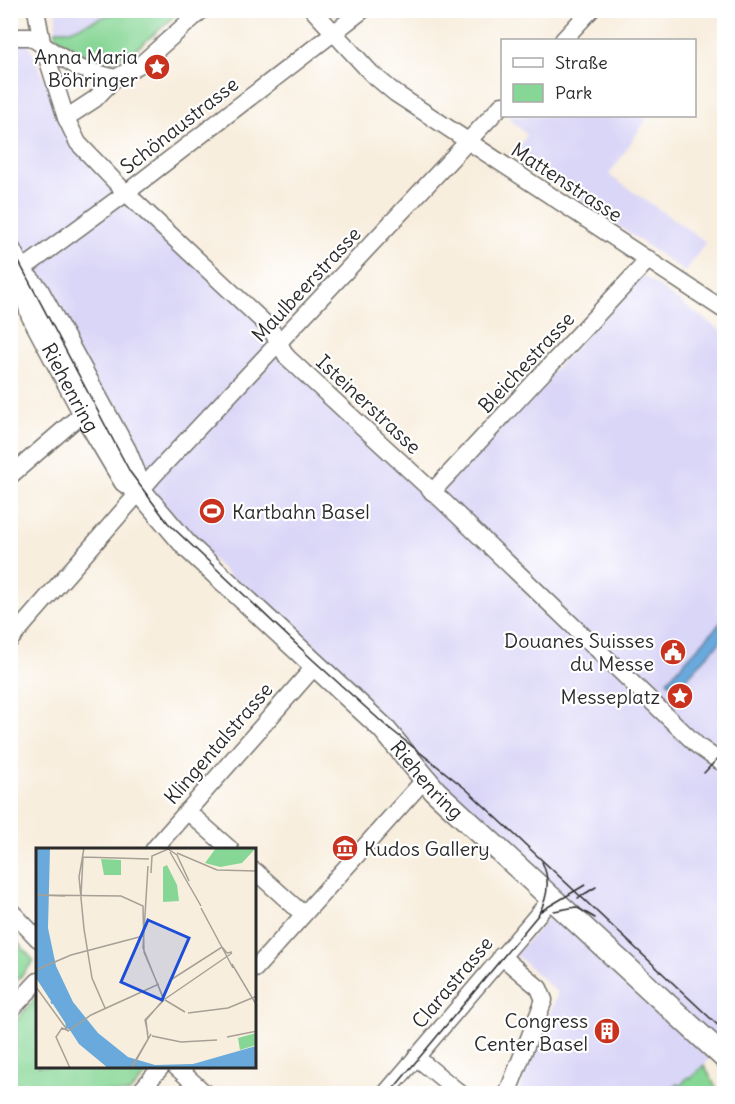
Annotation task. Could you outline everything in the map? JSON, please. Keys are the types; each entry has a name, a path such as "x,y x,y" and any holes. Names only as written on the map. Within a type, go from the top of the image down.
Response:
{"main road":[{"name":"Riehenring","path":"14,266 32,314 84,412 125,481 141,492 186,545 383,728 425,779 452,807 724,1058"},
{"name":"Riehenring","path":"14,266 37,290 137,473 141,492"}],"street":[{"name":"Isteinerstrasse","path":"36,10 42,42 66,118 78,143 126,193 270,328 286,357 432,492 698,746 719,761"},
{"path":"66,118 95,99 115,78 141,64 202,10"},
{"name":"Mattenstrasse","path":"313,10 371,74 468,142 724,310"},
{"name":"Schönaustrasse","path":"14,266 126,193 363,10"},
{"path":"564,39 591,10"},
{"path":"10,37 30,36 79,68 115,78"},
{"name":"Maulbeerstrasse","path":"10,640 141,492 278,343 501,106"},
{"name":"Bleichestrasse","path":"432,492 649,259"},
{"path":"10,476 84,412"},
{"name":"Klingentalstrasse","path":"155,848 315,666"},
{"path":"256,968 425,779"},
{"path":"187,811 229,848"},
{"path":"256,872 303,914"},
{"name":"Clarastrasse","path":"385,1094 552,898"},
{"path":"10,910 36,937"},
{"path":"501,956 539,988 544,1000 507,1094"},
{"path":"10,1011 36,983"},
{"path":"416,1057 461,1094"},
{"path":"138,1094 160,1068"},
{"path":"177,1068 206,1094"}],"shaded area":[{"path":"57,11 180,11 128,55 110,61 100,60 55,36"},
{"path":"27,41 75,146 268,330 433,500 642,275 724,333 724,1049 720,1047 691,1079 688,1077 680,1086 676,1084 667,1093 518,1093 558,993 515,954 563,903 163,511 30,278 11,238 11,42"},
{"path":"508,117 648,117 609,175 706,242 685,272 515,154 527,135"}],"green space":[{"path":"119,11 180,11 132,52 110,61 88,56 55,36 56,30 70,30"},
{"path":"11,935 34,961 11,988"},
{"path":"36,997 36,1068 152,1068 129,1093 11,1094 11,1027"},
{"path":"704,1065 719,1093 667,1093 677,1084 680,1086 688,1077 691,1078"}],"water":[{"path":"724,619 724,638 676,689 667,681"}],"tram line":[{"path":"10,245 130,472 168,523 384,724 466,789 724,1031"},
{"path":"704,773 724,752"},
{"path":"389,1094 538,915 547,889 547,876 542,862"},
{"path":"541,911 585,885"},
{"path":"578,898 596,887"},
{"path":"554,911 576,907 595,918"}],"place":[{"name":"Anna Maria Böhringer","path":"157,67"},
{"name":"Kartbahn Basel","path":"212,511"},
{"name":"Douanes Suisses du Messe","path":"673,652"},
{"name":"Messeplatz","path":"680,696"},
{"name":"Kudos Gallery","path":"345,848"},
{"name":"Congress Center Basel","path":"607,1031"}]}
